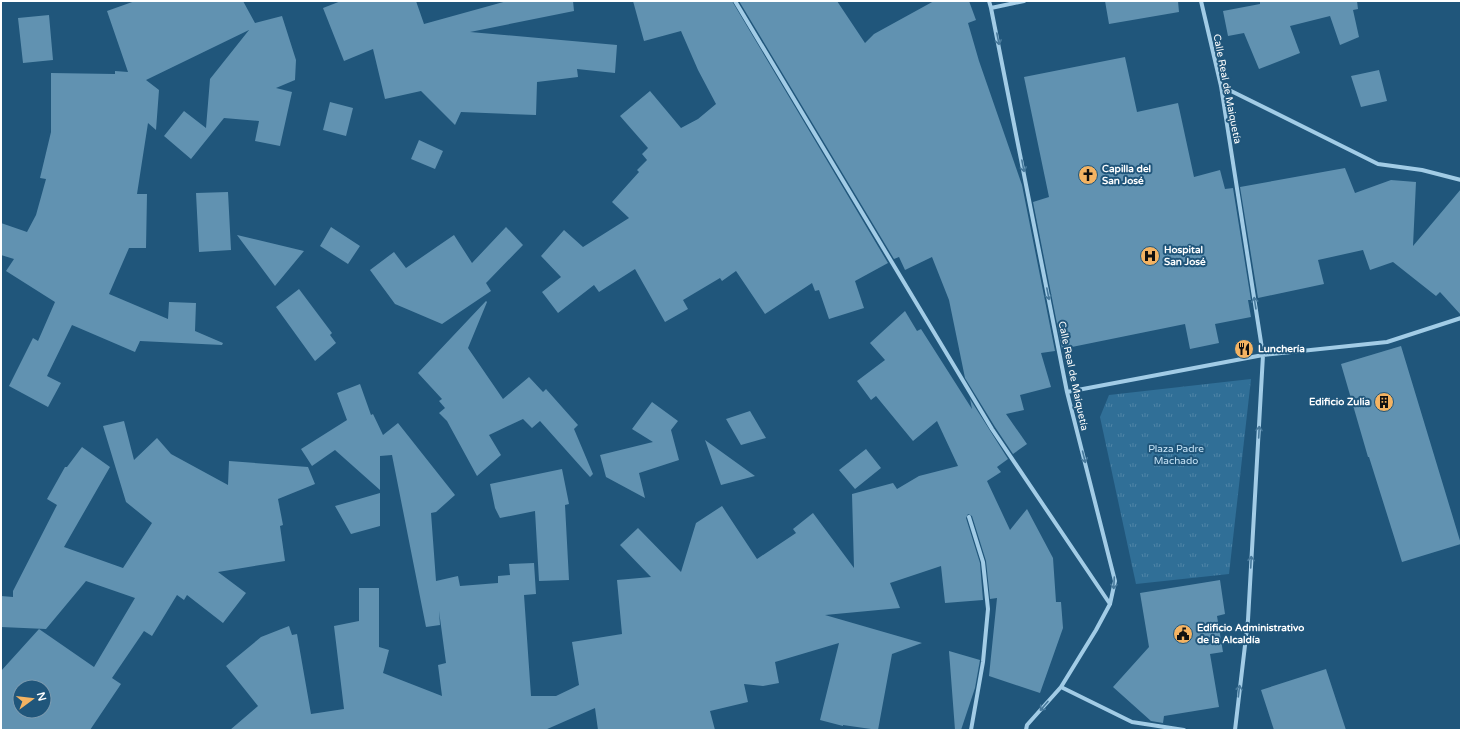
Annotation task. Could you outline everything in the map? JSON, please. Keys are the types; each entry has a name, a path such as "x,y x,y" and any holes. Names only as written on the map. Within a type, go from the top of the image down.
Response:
{"street":[{"path":"735,1 992,429 1110,604"},
{"name":"Calle Real de Maiquetía","path":"989,1 992,8 1067,392 1115,581 1110,604 1096,630 1061,687 1027,725 1026,730"},
{"path":"992,8 1024,1"},
{"name":"Calle Real de Maiquetía","path":"1201,1 1221,86 1263,355 1248,620 1235,730"},
{"path":"1221,86 1378,164 1422,170 1461,180"},
{"path":"1067,392 1263,355 1387,342 1461,318"},
{"path":"969,517 983,562 988,610 983,662 971,730"},
{"path":"1061,687 1132,722 1184,730"}],"green space":[{"name":"Plaza Padre Machado","path":"1251,379 1229,574 1136,584 1100,417 1109,395"}],"building":[{"path":"135,1 243,1 255,23 282,16 296,60 295,80 276,88 292,92 280,146 255,141 259,121 224,118 191,159 164,136 184,111 206,128 210,79 249,30 146,80 159,90 156,130 148,123 137,194 147,194 146,248 129,248 109,294 168,319 169,302 196,303 195,331 223,343 222,345 140,341 135,352 72,325 47,376 61,383 48,407 9,386 33,338 38,341 55,302 6,271 14,259 1,255 1,223 27,232 36,215 46,179 40,178 51,132 51,73 115,74 115,71 128,72 107,11"},
{"path":"341,1 416,1 424,24 507,1 573,1 574,11 470,32 617,45 615,73 577,69 578,77 537,82 536,115 461,112 455,125 421,91 385,99 373,49 344,61 323,8"},
{"path":"633,1 732,1 888,263 855,281 864,308 829,319 819,290 815,291 812,283 765,314 736,271 722,281 720,278 683,300 688,309 665,322 635,269 599,292 594,285 558,313 542,292 561,277 541,256 564,230 583,247 629,218 612,202 639,172 637,170 647,160 642,154 648,148 620,116 650,91 681,128 698,119 716,104 698,70 681,31 644,41"},
{"path":"739,1 837,1 865,43 874,34 934,1 969,1 976,20 968,23 979,61 1022,185 1055,351 1041,353 1051,387 1020,395 1024,410 1006,414 1027,444 1013,454 965,378 949,300 932,257 905,270 899,257 894,259"},
{"path":"1105,1 1178,1 1179,12 1109,24"},
{"path":"1260,1 1357,1 1358,9 1353,10 1359,37 1340,45 1330,16 1290,26 1300,53 1259,69 1244,33 1228,36 1223,11 1260,4"},
{"path":"49,15 53,60 23,63 18,18"},
{"name":"Hospital San José","path":"1125,57 1137,112 1178,103 1194,177 1220,170 1225,189 1233,188 1251,300 1248,300 1251,317 1215,324 1219,343 1190,349 1185,324 1062,349 1033,202 1049,197 1024,77"},
{"path":"1379,70 1387,101 1361,107 1351,76"},
{"path":"330,102 353,108 346,136 323,130"},
{"path":"419,140 443,151 435,169 411,159"},
{"path":"1345,168 1355,193 1391,180 1416,182 1413,246 1461,189 1461,315 1440,292 1436,296 1393,262 1370,270 1363,250 1318,260 1324,284 1258,298 1240,187"},
{"path":"228,192 231,250 199,252 196,193"},
{"path":"331,227 360,246 348,264 320,246"},
{"path":"506,227 523,245 486,283 491,291 442,324 395,304 370,270 394,252 406,268 454,235 472,263"},
{"path":"237,235 304,251 275,286"},
{"path":"299,289 332,333 330,335 336,343 315,361 276,307"},
{"path":"486,301 487,302 468,348 503,399 529,377 543,392 546,389 578,425 574,429 593,474 590,477 540,421 532,428 523,419 489,435 501,455 477,476 447,421 439,413 445,408 439,401 442,399 418,373"},
{"path":"905,311 917,331 921,329 972,409 970,399 1008,459 997,467 1001,472 987,481 1010,530 1027,509 1053,558 1056,602 1061,602 1063,628 1040,693 989,676 997,598 990,599 986,561 972,516 968,514 966,518 980,563 983,600 945,603 941,566 890,583 900,608 825,615 922,643 892,654 878,730 843,726 820,720 839,643 775,662 779,683 763,686 744,684 748,702 710,711 715,730 598,730 595,708 545,730 230,730 258,706 226,666 261,637 289,626 292,635 297,634 311,714 344,709 334,626 359,621 359,588 379,588 379,647 389,650 383,673 442,696 438,665 446,663 439,611 440,625 426,627 392,455 380,456 380,490 335,450 312,466 301,449 347,420 337,393 360,384 371,415 373,414 383,435 398,423 455,495 436,512 431,513 436,581 458,576 460,586 498,583 498,576 510,575 509,564 534,563 536,594 524,595 531,696 556,696 579,685 572,642 622,634 617,580 651,577 620,545 638,528 681,572 696,523 722,506 757,559 796,533 793,529 813,513 854,568 852,494 893,483 897,489 919,476 958,466 937,421 913,441 876,396 871,400 857,381 885,360 870,343"},
{"path":"1401,346 1461,544 1402,562 1368,457 1341,364"},
{"path":"652,402 678,421 671,430 679,460 639,473 645,498 606,477 600,455 653,442 632,429"},
{"path":"750,411 766,438 741,445 726,419"},
{"path":"124,421 134,460 157,438 171,454 228,485 229,461 308,467 315,484 278,499 283,525 280,526 285,561 218,572 246,593 223,623 187,595 184,600 177,595 152,636 144,631 112,678 121,684 90,730 1,730 1,671 39,629 94,667 135,598 86,581 46,629 1,627 1,596 13,597 13,591 57,505 47,499 65,467 67,467 82,447 110,467 64,547 123,568 152,523 126,502 103,426"},
{"path":"705,440 755,476 721,485"},
{"path":"866,449 881,468 855,489 839,470"},
{"path":"562,469 569,504 565,505 569,580 539,581 535,511 500,518 495,508 490,484"},
{"path":"380,493 380,526 351,534 335,506"},
{"name":"Edificio Administrativo de la Alcaldía","path":"1220,580 1225,614 1217,616 1223,652 1210,654 1219,707 1164,716 1163,723 1151,721 1113,687 1149,647 1140,593"},
{"path":"949,651 980,660 975,688 961,730 955,730"},
{"path":"1326,669 1346,730 1274,730 1261,690"}],"place":[{"name":"Capilla del San José","path":"1088,175"},
{"name":"Hospital San José","path":"1150,256"},
{"name":"Lunchería","path":"1244,349"},
{"name":"Edificio Zulia","path":"1384,402"},
{"name":"Edificio Administrativo de la Alcaldía","path":"1183,634"}]}
